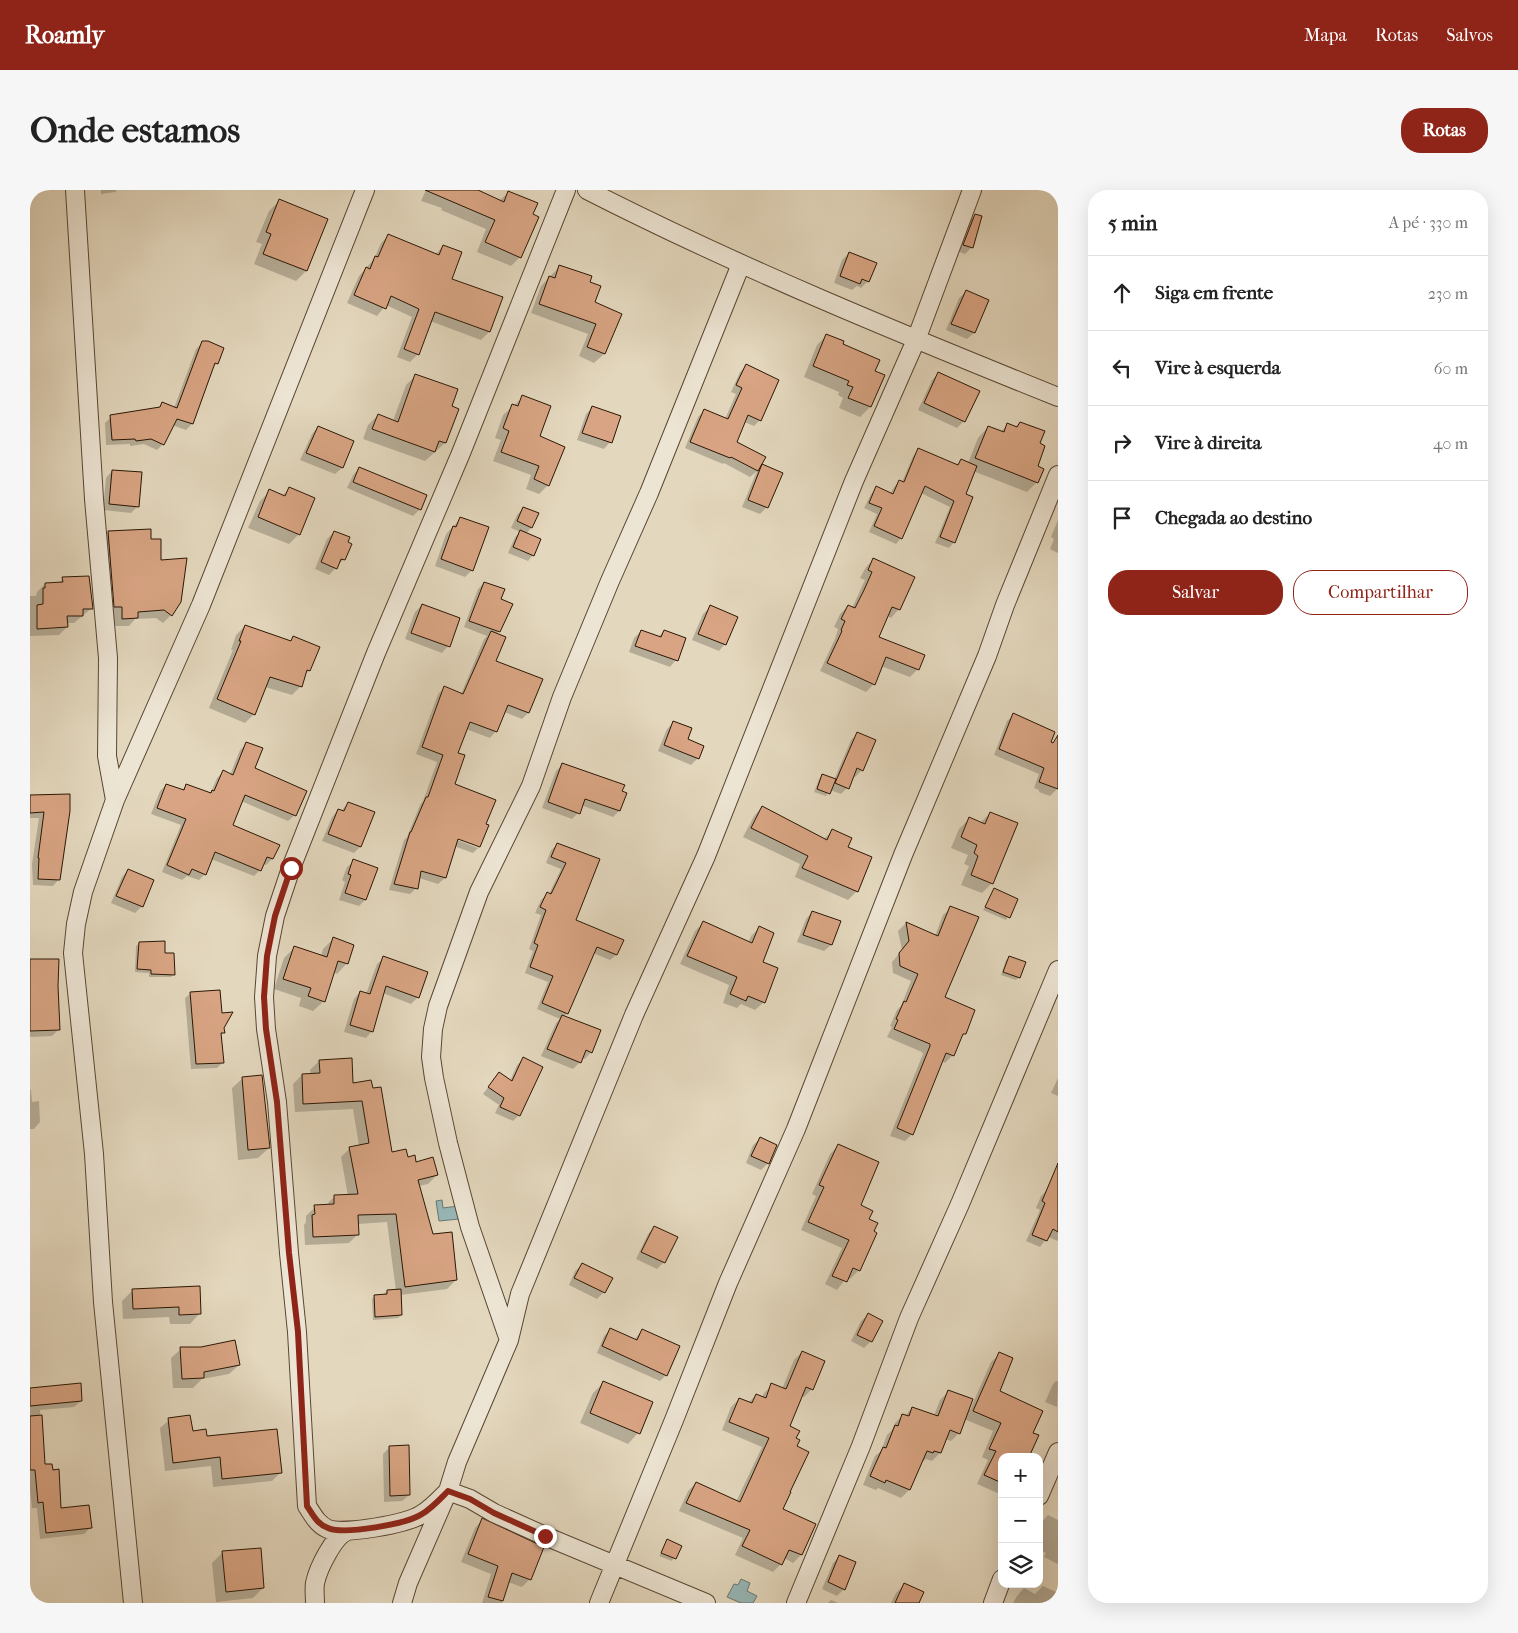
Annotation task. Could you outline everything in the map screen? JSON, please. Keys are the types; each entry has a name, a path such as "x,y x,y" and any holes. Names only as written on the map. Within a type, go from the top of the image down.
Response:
{"street":[{"path":"75,190 94,499 108,658 107,756 115,800"},
{"path":"133,1603 103,1302 94,1154 73,953 76,924 82,892 115,800 202,604 365,190"},
{"path":"348,1531 329,1529 317,1522 307,1506 298,1332 289,1253 277,1102 266,1029 264,997 267,956 275,916 291,868 376,653 505,345 566,190"},
{"path":"587,190 648,221 741,264 916,340 1058,397"},
{"path":"402,1603 448,1491 457,1462 509,1340 520,1294 642,997 706,856 854,481 916,340 972,190"},
{"path":"509,1340 470,1227 448,1143 431,1057 432,1029 438,1006 479,892 531,786 562,697 649,493 741,264"},
{"path":"598,1603 674,1420 728,1283 796,1129 903,855 987,656 1005,604 1058,474"},
{"path":"796,1603 861,1446 909,1318 964,1195 1058,970"},
{"path":"1043,1487 1058,1452"},
{"path":"316,1603 314,1584 320,1568 343,1532 411,1520 422,1515 448,1491"},
{"path":"448,1491 470,1499 494,1513 545,1536 706,1603"},
{"path":"411,1520 423,1526 426,1544"},
{"path":"993,1603 999,1588"}],"water":[{"path":"442,1200 443,1208 458,1206 459,1219 439,1221 436,1201"},
{"path":"741,1579 750,1583 747,1591 757,1596 753,1603 741,1603 727,1597 734,1584 738,1585"}],"building":[{"path":"425,190 478,190 504,202 508,191 538,203 533,214 539,217 521,258 485,242 495,220"},
{"path":"279,199 328,219 307,271 263,254 271,234 266,232"},
{"path":"975,214 982,216 973,248 963,245"},
{"path":"388,234 439,255 443,245 462,252 452,279 503,297 490,332 435,312 419,355 404,349 419,309 391,296 386,309 354,295 366,267 370,269 375,256 378,257"},
{"path":"849,252 877,263 869,282 862,279 860,284 840,276"},
{"path":"559,265 592,276 590,282 601,286 595,302 622,314 605,354 587,347 596,324 539,304 549,276 555,278"},
{"path":"966,290 989,300 975,333 951,324"},
{"path":"826,334 844,341 843,344 880,360 875,371 885,375 871,407 848,398 853,387 847,385 849,381 813,366"},
{"path":"202,341 208,341 224,348 218,364 215,363 193,424 177,419 164,445 151,439 136,441 135,439 112,440 110,415 160,407 162,402 177,408"},
{"path":"746,364 779,380 761,421 748,415 737,442 766,457 758,471 731,457 690,442 704,409 728,419 742,388 736,385"},
{"path":"938,372 980,391 965,422 924,403"},
{"path":"415,374 458,389 452,406 459,409 446,443 439,441 435,452 372,429 378,414 398,422"},
{"path":"522,395 551,406 540,436 565,447 549,486 534,479 539,466 501,452 509,431 503,428 512,404 518,406"},
{"path":"592,406 621,416 612,443 582,433"},
{"path":"1020,422 1045,431 1040,443 1045,446 1038,466 1044,469 1038,483 975,458 988,426 1004,432 1007,423 1017,427"},
{"path":"318,426 354,441 343,468 306,453"},
{"path":"918,448 958,465 961,459 977,466 966,494 973,497 955,543 940,537 954,501 925,486 902,539 874,526 882,508 869,503 876,486 893,494 899,480 904,482"},
{"path":"762,464 783,473 768,508 748,500"},
{"path":"359,467 427,495 421,510 353,482"},
{"path":"112,470 142,472 139,507 109,504"},
{"path":"289,487 315,498 300,535 258,517 269,489 285,496"},
{"path":"523,507 539,513 532,528 517,521"},
{"path":"460,517 489,527 473,571 441,559 453,526 456,527"},
{"path":"151,529 151,539 161,539 161,560 187,558 181,602 172,616 164,610 138,612 138,618 122,619 122,607 114,607 108,531"},
{"path":"520,530 541,539 534,556 513,547"},
{"path":"334,531 350,537 348,542 352,544 345,560 341,559 337,569 321,562"},
{"path":"873,558 915,577 900,610 892,607 879,637 925,655 919,670 886,657 875,685 827,663 842,631 845,621 841,619 848,605 855,608 872,572 868,570"},
{"path":"89,576 93,609 83,609 83,616 67,616 68,627 37,629 37,605 43,604 43,588 45,588 45,583 63,582 62,577"},
{"path":"484,582 505,589 501,599 513,604 500,632 469,621"},
{"path":"422,604 460,618 450,647 411,633"},
{"path":"710,605 738,617 726,645 698,634"},
{"path":"245,625 291,641 293,636 320,647 310,671 307,670 302,687 270,677 255,715 217,699 241,641 239,641"},
{"path":"641,630 661,637 664,630 686,638 678,661 635,646"},
{"path":"491,631 506,637 496,661 543,679 529,713 508,705 497,732 470,722 458,753 465,755 455,784 496,800 486,824 489,825 480,847 458,839 446,878 421,871 418,889 394,884 410,832 426,797 428,797 443,755 422,747 444,686 463,694"},
{"path":"1013,713 1055,732 1051,742 1053,743 1058,735 1058,789 1039,782 1044,768 999,749"},
{"path":"673,721 692,728 688,739 704,746 699,759 664,745"},
{"path":"857,732 876,740 863,771 857,768 849,789 835,783"},
{"path":"246,742 263,748 255,768 307,791 296,816 245,795 233,825 280,845 273,859 267,857 261,871 215,852 206,875 192,869 189,875 167,865 186,819 157,808 166,784 184,790 186,784 211,793 212,790 214,791 223,770 233,775"},
{"path":"562,763 625,785 622,791 627,793 620,811 585,799 580,814 548,802"},
{"path":"822,774 836,779 830,794 817,789"},
{"path":"70,794 70,811 60,880 38,879 38,858 44,812 30,813 30,795"},
{"path":"348,802 375,812 361,847 328,834 338,809 344,811"},
{"path":"762,806 827,840 832,829 852,838 848,847 872,857 858,892 802,868 808,856 751,828"},
{"path":"990,812 1018,823 993,884 971,875 978,856 974,853 977,845 961,837 969,817 985,824"},
{"path":"557,843 600,859 576,920 624,940 617,955 597,947 568,1014 542,1003 553,976 530,967 538,945 534,943 546,910 540,907 547,892 551,894 566,863 551,857"},
{"path":"353,859 378,868 366,900 345,893 351,875 348,874"},
{"path":"128,869 154,880 143,907 116,896"},
{"path":"994,888 1018,899 1010,918 985,907"},
{"path":"950,906 979,917 945,997 975,1010 966,1034 963,1034 954,1056 946,1053 913,1135 897,1128 930,1044 894,1029 898,1020 896,1019 904,1001 906,1002 918,974 900,966 899,953 909,941 906,922 938,936"},
{"path":"812,911 841,921 832,945 803,935"},
{"path":"703,921 752,943 759,926 774,933 763,962 778,968 765,1003 748,996 746,1001 730,994 737,977 687,956"},
{"path":"333,937 354,945 348,964 338,961 325,1002 308,996 311,988 283,979 294,946 327,957"},
{"path":"165,941 165,953 174,953 175,975 151,974 151,970 137,969 139,942"},
{"path":"383,956 428,972 419,998 386,986 373,1032 350,1025 360,991 370,994"},
{"path":"1009,956 1026,962 1020,978 1003,972"},
{"path":"30,959 59,959 60,1030 30,1031"},
{"path":"220,990 222,1013 233,1012 224,1028 225,1033 221,1033 224,1063 196,1064 190,992"},
{"path":"562,1015 601,1030 592,1053 586,1050 581,1063 547,1049"},
{"path":"523,1057 543,1067 520,1116 500,1107 504,1098 488,1087 499,1072 512,1081"},
{"path":"352,1058 353,1083 371,1080 373,1088 381,1087 392,1152 406,1149 408,1157 415,1155 416,1162 433,1157 438,1175 418,1180 433,1234 452,1232 457,1280 405,1287 396,1214 358,1215 359,1235 313,1237 312,1215 315,1214 314,1205 334,1204 334,1195 358,1194 349,1147 369,1143 362,1101 303,1104 302,1074 320,1073 319,1060"},
{"path":"262,1075 270,1148 248,1150 242,1077"},
{"path":"760,1137 777,1145 769,1164 751,1156"},
{"path":"838,1144 879,1162 861,1205 873,1211 869,1219 878,1223 874,1231 877,1233 860,1271 853,1268 847,1282 832,1276 849,1240 808,1222 824,1187 819,1185"},
{"path":"1058,1163 1058,1232 1053,1229 1047,1241 1032,1235 1045,1203 1042,1201"},
{"path":"654,1226 678,1237 665,1263 641,1252"},
{"path":"582,1263 613,1278 605,1293 574,1278"},
{"path":"200,1286 201,1314 179,1315 179,1307 133,1309 132,1289"},
{"path":"401,1289 402,1315 375,1317 374,1295 387,1294 387,1290"},
{"path":"868,1313 883,1321 872,1342 857,1335"},
{"path":"610,1328 637,1340 642,1329 680,1346 667,1376 602,1346"},
{"path":"235,1340 240,1365 204,1372 204,1378 182,1379 180,1347 201,1347"},
{"path":"802,1351 825,1361 813,1390 806,1387 790,1426 800,1431 796,1438 800,1440 797,1446 809,1452 783,1509 816,1524 802,1555 789,1550 782,1565 742,1546 750,1530 686,1503 696,1482 740,1502 769,1438 729,1422 739,1398 752,1403 756,1394 766,1398 771,1383 786,1389"},
{"path":"999,1352 1013,1358 1000,1391 1043,1411 1033,1433 1039,1435 1031,1453 998,1453 998,1481 984,1475 996,1451 989,1449 1001,1423 973,1411"},
{"path":"603,1381 653,1402 640,1434 590,1413"},
{"path":"81,1383 82,1401 30,1406 30,1388"},
{"path":"948,1390 973,1399 960,1434 950,1430 941,1453 927,1451 910,1490 886,1480 885,1483 870,1476 883,1447 886,1448 895,1425 898,1426 902,1414 909,1416 912,1407 938,1416"},
{"path":"42,1415 45,1464 52,1464 53,1470 59,1469 61,1508 89,1505 92,1528 46,1533 43,1502 38,1503 35,1470 30,1470 30,1416"},
{"path":"190,1415 193,1431 206,1429 207,1436 277,1429 282,1473 222,1479 220,1457 173,1463 168,1418"},
{"path":"409,1445 410,1495 390,1496 389,1446"},
{"path":"482,1518 544,1547 531,1580 512,1573 503,1601 488,1597 498,1566 468,1554"},
{"path":"667,1539 682,1546 676,1559 661,1553"},
{"path":"261,1548 264,1588 226,1592 222,1551"},
{"path":"839,1555 856,1562 845,1590 828,1582"},
{"path":"904,1583 924,1592 919,1603 895,1603"}],"route":[{"path":"291,868 275,916 267,956 264,997 266,1029 277,1102 279,1147 298,1332 307,1506 317,1522 329,1529 348,1531 411,1520 422,1515 448,1491 470,1499 494,1513 545,1536"}]}
